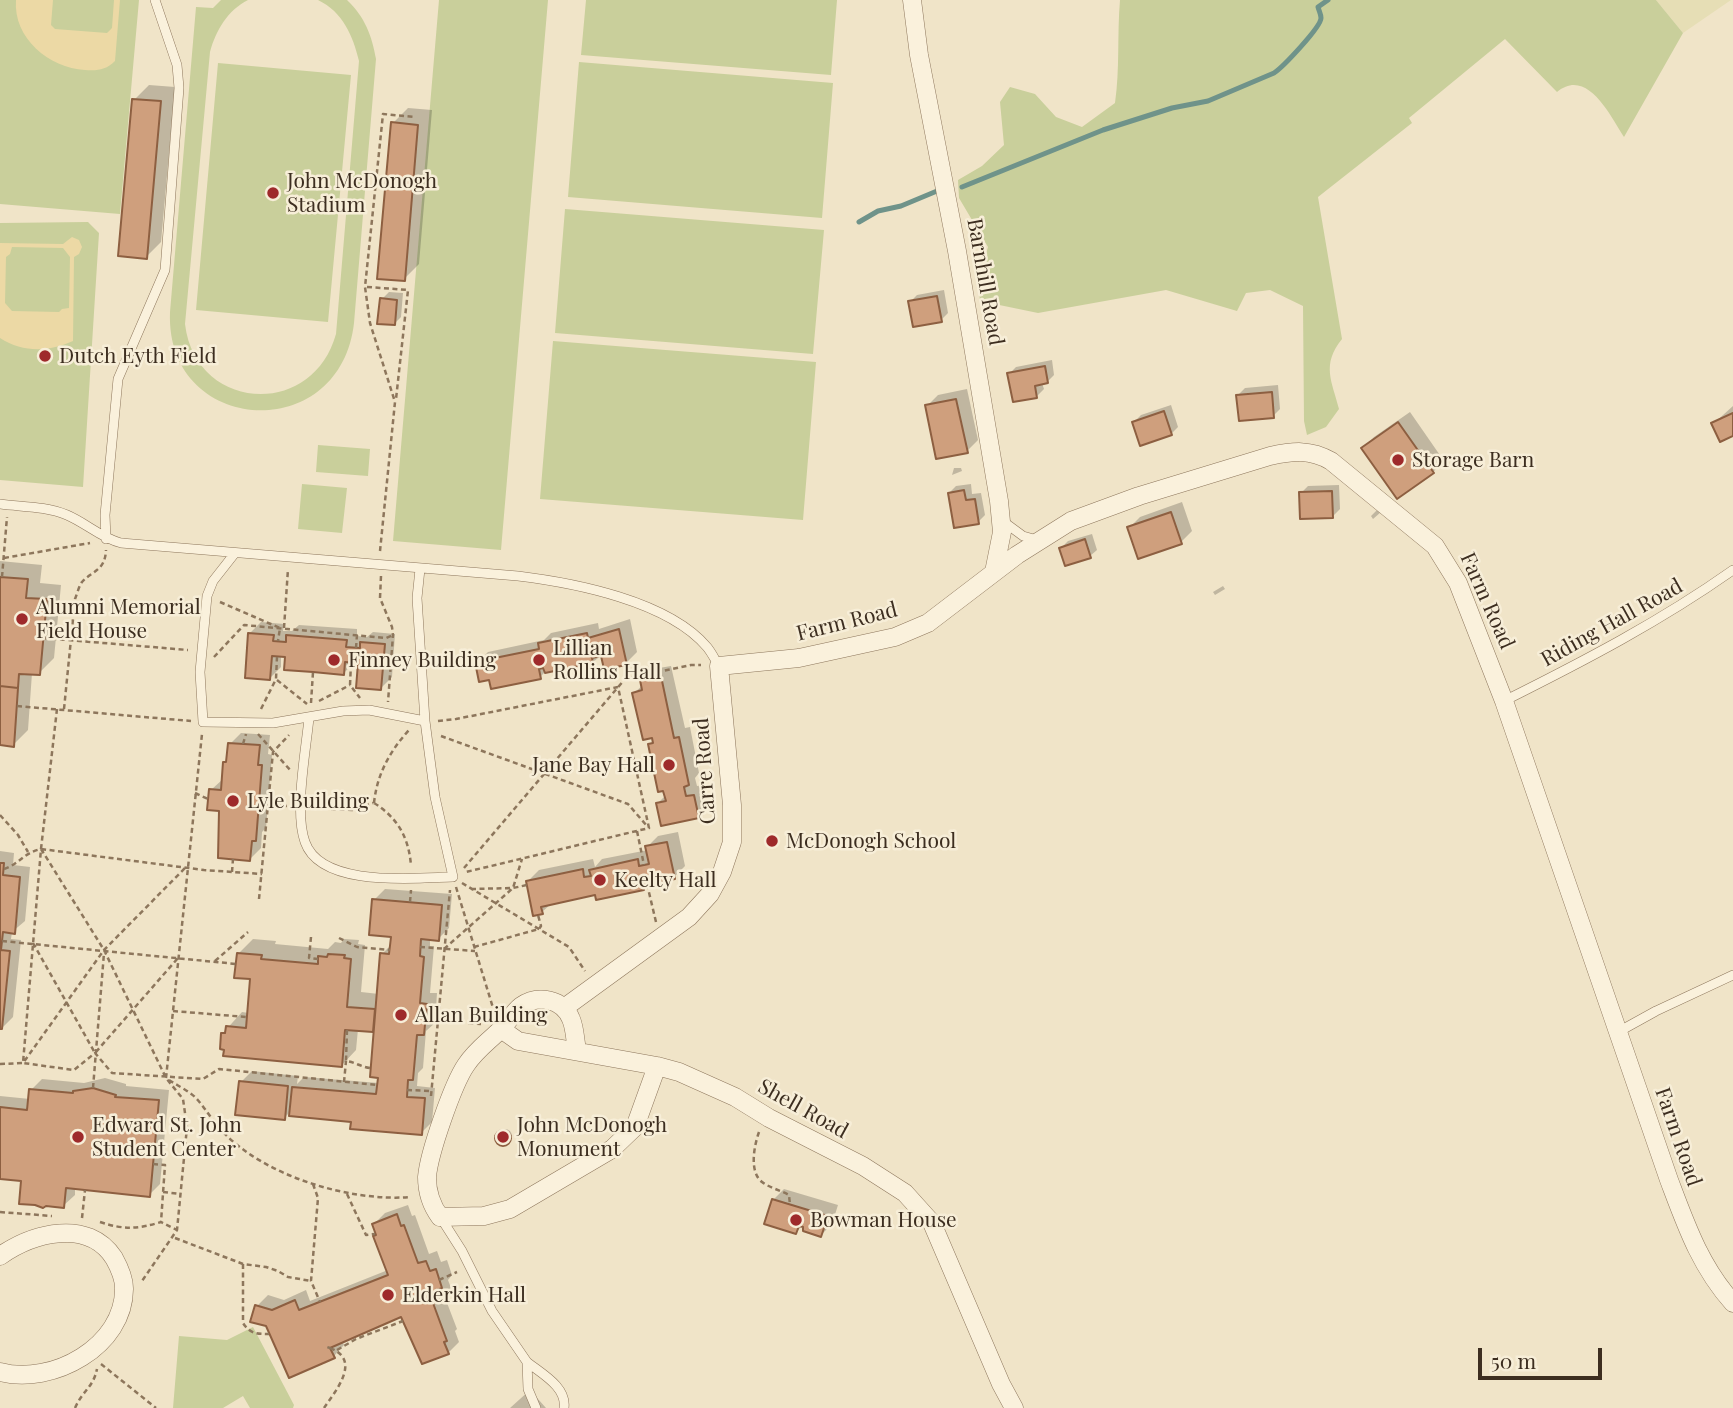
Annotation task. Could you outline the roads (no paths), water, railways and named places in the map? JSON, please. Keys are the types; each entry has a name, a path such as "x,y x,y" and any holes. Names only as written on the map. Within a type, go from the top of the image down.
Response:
{"street":[{"name":"Barnhill Road","path":"912,0 919,55 957,251 1001,519 1000,548 995,572"},
{"name":"Farm Road","path":"719,666 790,659 849,649 895,637 929,623 1039,540 1071,521 1270,456 1290,452 1316,453 1331,461 1421,533 1444,556 1458,583 1504,701 1693,1243 1714,1280 1733,1303"},
{"name":"Carre Road","path":"564,1008 689,917 710,894 722,872 732,842 732,805 719,666"},
{"path":"577,1051 570,1016 564,1008 550,1000 537,999 523,1005 501,1030 482,1044 465,1066 452,1093 427,1175 429,1195 440,1217 484,1216 510,1209 612,1149 635,1126 657,1066"},
{"name":"Shell Road","path":"501,1030 518,1041 657,1066 707,1083 863,1166 905,1193 932,1223 1001,1384 1014,1408"},
{"path":"0,1256 20,1243 41,1236 64,1233 84,1224 92,1238 107,1247 120,1267 125,1287 121,1310 107,1334 82,1358 38,1374 21,1376 0,1372"},
{"name":"Shell Road","path":"989,1352 1029,1408"}],"lane":[{"path":"106,539 105,515 118,379 165,270 179,88 177,65 155,0"},
{"path":"4,505 55,511 69,516 106,539 121,543 518,576 592,589 643,605 691,632 707,647 719,666"},
{"path":"1001,519 1023,537 1039,540"},
{"path":"235,553 213,581 207,596 200,672 203,722 254,723 369,710 425,722"},
{"path":"309,718 302,807 304,842 312,853 322,864 358,876 453,877 435,797 425,722 417,598 419,569"},
{"name":"Riding Hall Road","path":"1504,701 1630,636 1733,570"},
{"path":"1618,1032 1733,975"},
{"path":"440,1217 469,1265 492,1311 527,1362 565,1396 564,1408"},
{"path":"527,1362 528,1389 536,1408"}],"waterway":[{"path":"962,187 1103,130 1172,108 1208,101 1274,73 1315,30 1321,18 1318,7 1328,0"},
{"path":"859,222 878,211 901,206 937,191"}],"place":[{"name":"John McDonogh Stadium","path":"273,193"},
{"name":"Dutch Eyth Field","path":"45,356"},
{"name":"Storage Barn","path":"1398,460"},
{"name":"Alumni Memorial Field House","path":"22,619"},
{"name":"Finney Building","path":"334,660"},
{"name":"Lillian Rollins Hall","path":"539,660"},
{"name":"Jane Bay Hall","path":"669,765"},
{"name":"Lyle Building","path":"233,801"},
{"name":"McDonogh School","path":"772,841"},
{"name":"Keelty Hall","path":"600,880"},
{"name":"Allan Building","path":"401,1015"},
{"name":"Edward St. John Student Center","path":"78,1137"},
{"name":"John McDonogh Monument","path":"503,1137"},
{"name":"Bowman House","path":"796,1220"},
{"name":"Elderkin Hall","path":"388,1295"}]}
